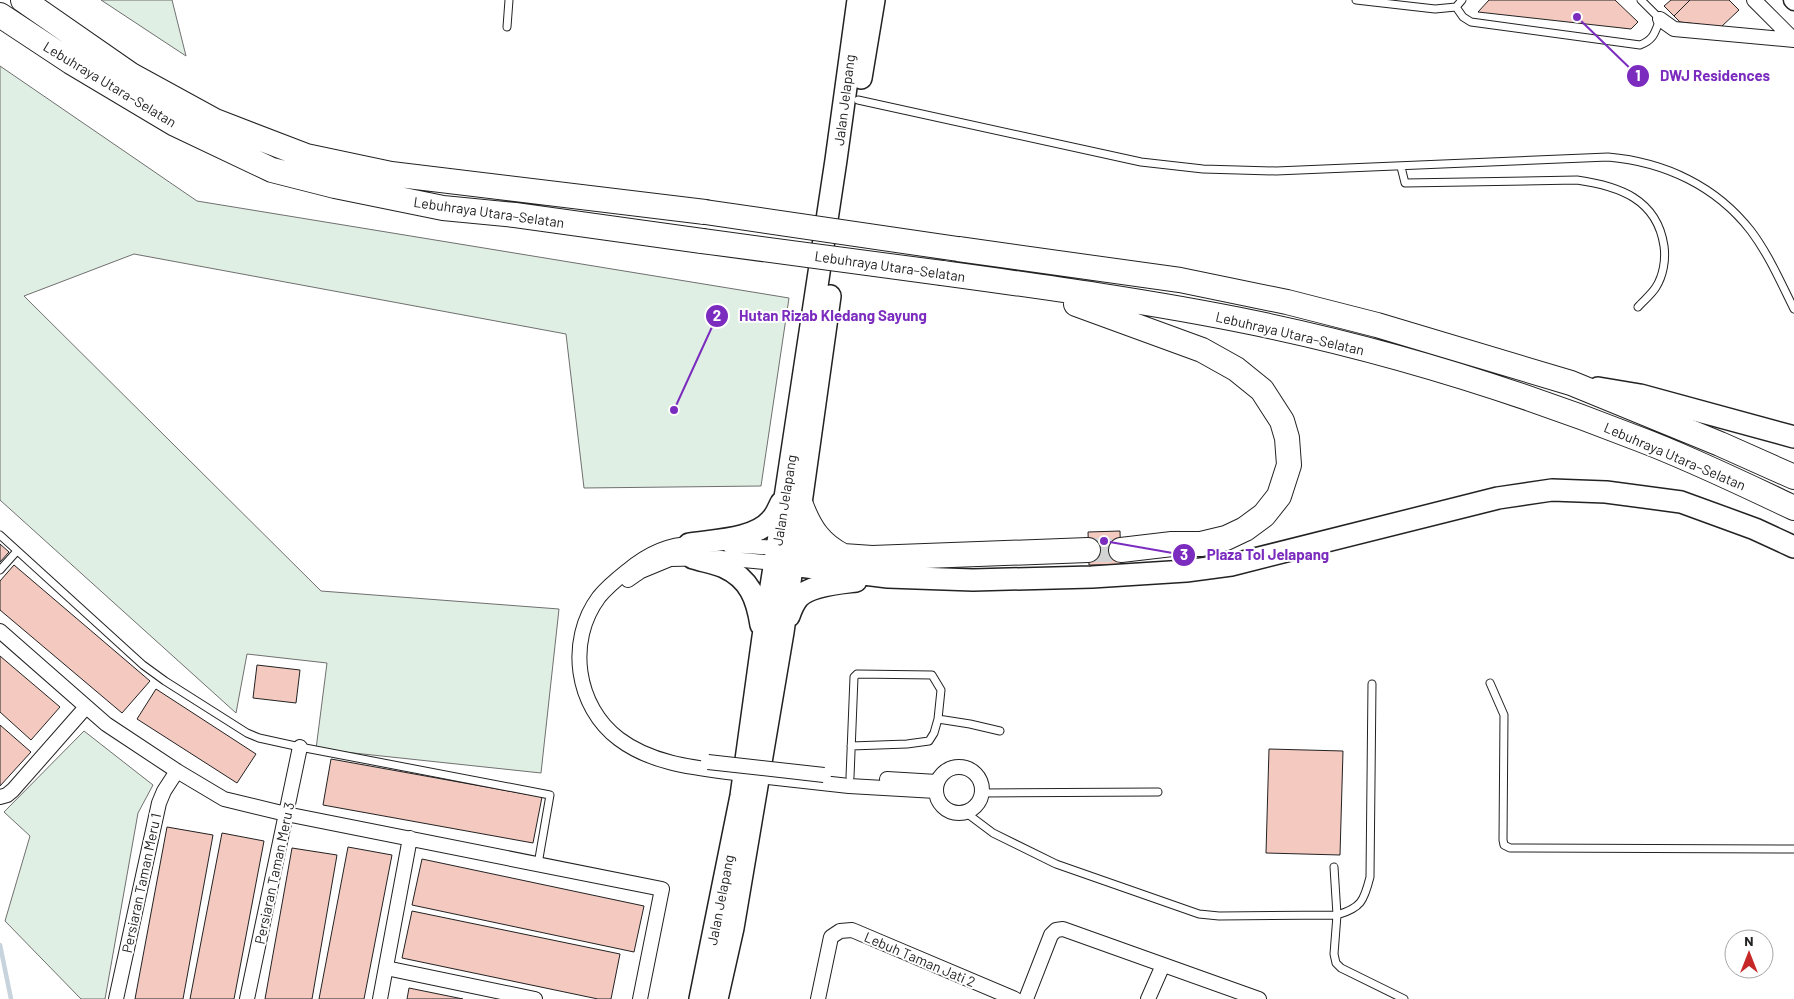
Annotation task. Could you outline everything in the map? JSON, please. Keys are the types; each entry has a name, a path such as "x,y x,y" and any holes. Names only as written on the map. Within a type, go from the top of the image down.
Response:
{"highway":[{"name":"Lebuhraya Utara–Selatan","path":"23,0 131,75 215,121 306,156 391,174 705,212 1180,280 1287,302 1377,325 1571,383 1720,444 1794,477"},
{"name":"Lebuhraya Utara–Selatan","path":"0,15 71,62 175,124 272,170 335,186 443,208 515,215 988,279 1236,320 1374,352 1501,389 1640,439 1794,508"},
{"path":"988,279 1081,306 1202,350 1236,369 1262,390 1282,421 1287,438 1289,465 1279,496 1264,515 1245,529 1226,538 1201,544 1172,544 1121,550"},
{"path":"794,498 817,536 832,550 843,556"},
{"path":"785,556 872,558 1088,550"}],"main road":[{"name":"Jalan Jelapang","path":"794,498 858,0"},
{"name":"Jalan Jelapang","path":"700,999 741,796 763,637 785,556 874,0"},
{"path":"1571,383 1640,395 1794,438"},
{"path":"783,632 799,597 810,590 833,584 888,577 974,580 1092,577 1186,571 1231,565 1498,498 1552,490 1606,492 1681,502 1755,529 1794,548"},
{"path":"691,551 762,528 794,498"},
{"path":"691,551 724,567 744,582 757,601 763,637"},
{"name":"Jalan Jelapang","path":"717,999 733,928 783,632 785,556"},
{"path":"785,556 888,577"}],"street":[{"path":"1754,0 1794,40"},
{"path":"1660,19 1674,29 1794,40"},
{"path":"785,556 691,551 677,545 637,562 610,585 599,598 586,621 579,660 583,686 600,722 620,740 661,760 706,769 849,786 937,786"},
{"path":"691,551 641,571 624,583 607,600 593,624 589,636 587,661 594,696 610,721 619,730 638,743 649,747 675,756 708,762 824,776 937,786"},
{"path":"0,631 106,724 224,800 662,889 640,999"},
{"path":"0,797 7,795 13,790 86,707"},
{"name":"Persiaran Taman Meru 3","path":"247,999 300,747"},
{"path":"954,767 968,768 979,778 982,793 976,805 965,812 951,812 941,804 937,786 941,775 947,770 954,767"},
{"name":"Persiaran Taman Meru 1","path":"116,999 159,803 164,791 177,771"},
{"path":"380,999 410,838"},
{"path":"1026,999 1051,935 1056,930 1063,929 1259,999"},
{"name":"Lebuh Taman Jati 2","path":"818,999 830,937 840,931 852,930 1015,999"},
{"path":"1148,999 1163,964"},
{"path":"386,968 535,999"}],"lane":[{"path":"507,27 509,0"},
{"path":"1356,0 1435,9 1456,7 1462,0"},
{"path":"1456,7 1463,17 1471,22 1640,44 1648,42 1654,35 1660,19 1641,0"},
{"path":"858,100 1150,163 1203,169 1276,172 1608,157 1642,162 1671,170 1690,180 1712,193 1733,211 1751,232 1767,256 1794,309"},
{"path":"1401,167 1405,183 1577,180 1601,183 1638,200 1652,214 1662,235 1665,254 1662,271 1656,287 1638,308"},
{"path":"0,535 143,665 247,734 300,747 550,795 538,864"},
{"path":"0,570 17,551"},
{"path":"850,777 851,746 854,677 857,674 932,675 941,690 938,719 934,733 929,741 907,744 851,746"},
{"path":"965,812 993,833 1056,864 1198,914 1219,916 1337,914 1352,911 1360,903 1366,892 1370,877 1372,684"},
{"path":"1490,684 1504,715 1504,845 1510,848 1794,849"},
{"path":"938,719 1000,731"},
{"path":"982,793 1158,792"},
{"path":"1334,868 1337,914 1334,954 1336,963 1340,968 1404,999"}],"green space":[{"path":"101,0 172,0 186,56"},
{"path":"0,66 197,201 789,298 761,486 584,488 566,334 134,254 24,296 321,591 559,609 541,773 316,749 327,663 247,654 236,713 0,500"},
{"path":"84,731 153,785 138,813 105,999 81,999 5,921 30,836 4,812"}],"building":[{"path":"1489,0 1615,0 1638,22 1631,29 1478,12"},
{"path":"1671,0 1690,0 1674,16 1664,6"},
{"path":"1690,0 1729,0 1739,10 1721,27 1680,22 1674,16"},
{"path":"1120,531 1121,565 1089,565 1088,532"},
{"path":"0,544 9,552 0,562"},
{"path":"14,565 150,681 122,713 0,610 0,581"},
{"path":"0,656 60,707 31,740 0,712"},
{"path":"257,665 300,670 296,703 253,698"},
{"path":"156,689 256,754 237,783 137,719"},
{"path":"0,725 31,752 0,786"},
{"path":"1269,749 1343,751 1340,855 1266,853"},
{"path":"331,759 542,797 533,843 323,805"},
{"path":"167,827 213,835 183,999 135,999"},
{"path":"222,833 264,841 234,999 190,999"},
{"path":"348,847 392,855 364,999 319,999"},
{"path":"292,848 337,855 312,999 265,999"},
{"path":"422,859 644,906 634,952 412,905"},
{"path":"412,911 620,954 611,999 598,999 402,958"},
{"path":"409,988 463,999 407,999"}],"waterway":[{"path":"0,945 11,999"}],"tunnel":[{"path":"1088,550 1121,550"}],"place":[{"name":"DWJ Residences","path":"1577,17"},
{"name":"Hutan Rizab Kledang Sayung","path":"674,410"},
{"name":"Plaza Tol Jelapang","path":"1104,541"}]}
